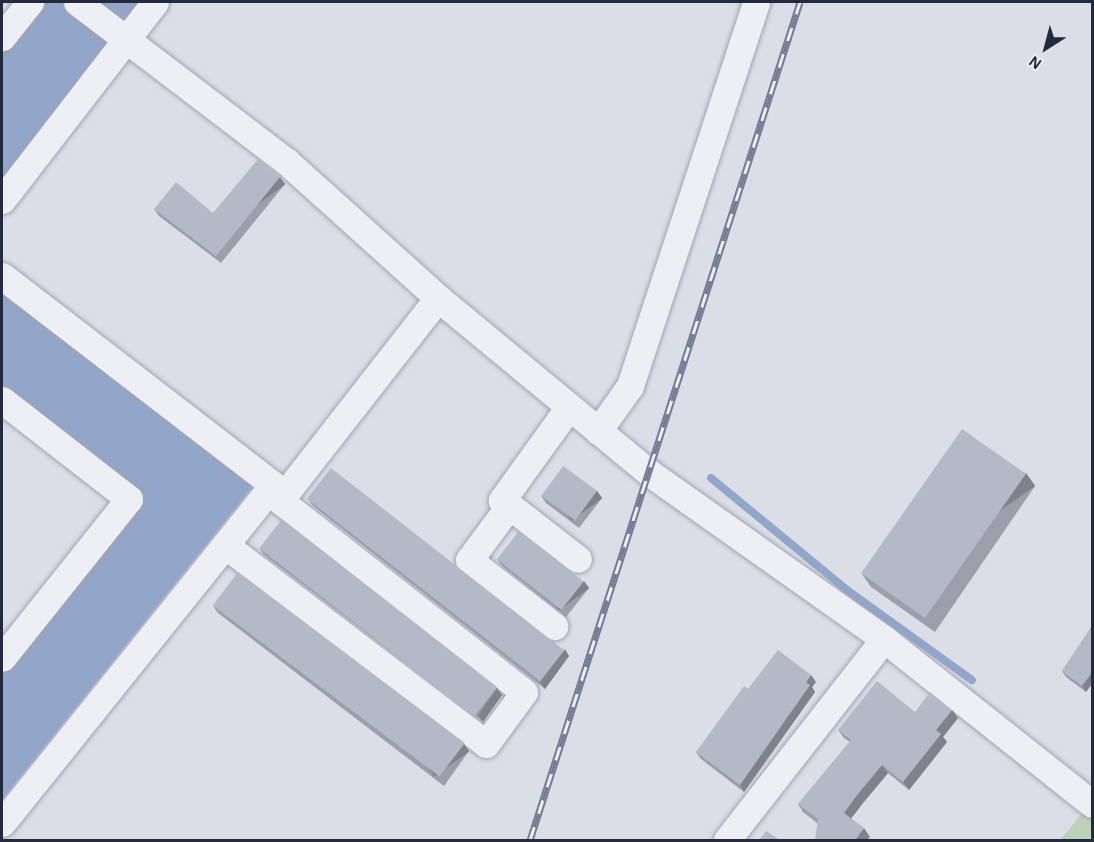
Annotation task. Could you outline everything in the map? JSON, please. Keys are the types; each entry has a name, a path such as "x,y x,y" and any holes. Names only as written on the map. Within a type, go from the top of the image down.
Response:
{"street":[{"path":"2,37 30,2"},
{"path":"77,2 286,161 438,298 598,431 884,639 1092,804"},
{"path":"2,200 155,2"},
{"path":"598,431 630,386 756,2"},
{"path":"2,276 273,485 275,495 524,693 486,744 225,545"},
{"path":"2,823 225,545 275,495 438,298"},
{"path":"2,400 129,499 2,658"},
{"path":"569,407 502,500 578,558"},
{"path":"509,506 469,560 554,626"},
{"path":"727,840 884,639"}],"green space":[{"path":"1083,812 1092,819 1092,840 1060,840"}],"water":[{"path":"41,2 140,2 2,179 2,54"},
{"path":"2,283 255,484 2,800 2,673 143,495 2,385"}],"building":[{"path":"258,159 280,177 216,256 154,209 176,182 213,213"},
{"path":"962,429 1026,474 925,618 861,573"},
{"path":"563,466 597,491 575,521 541,496"},
{"path":"331,468 564,650 540,681 307,499"},
{"path":"282,519 497,687 474,716 259,548"},
{"path":"519,531 584,581 561,610 497,559"},
{"path":"238,572 465,743 440,776 213,606"},
{"path":"1092,626 1092,672 1082,686 1062,671"},
{"path":"778,650 811,675 806,682 810,685 740,785 696,752 744,686 748,689"},
{"path":"877,681 915,712 930,692 952,710 936,730 941,734 903,782 882,765 857,795 844,813 864,828 855,840 815,840 818,819 798,804 851,740 838,730"},
{"path":"766,831 780,840 759,840"}],"waterway":[{"path":"711,478 847,590 972,680"}],"railway":[{"path":"530,840 800,2"}]}
